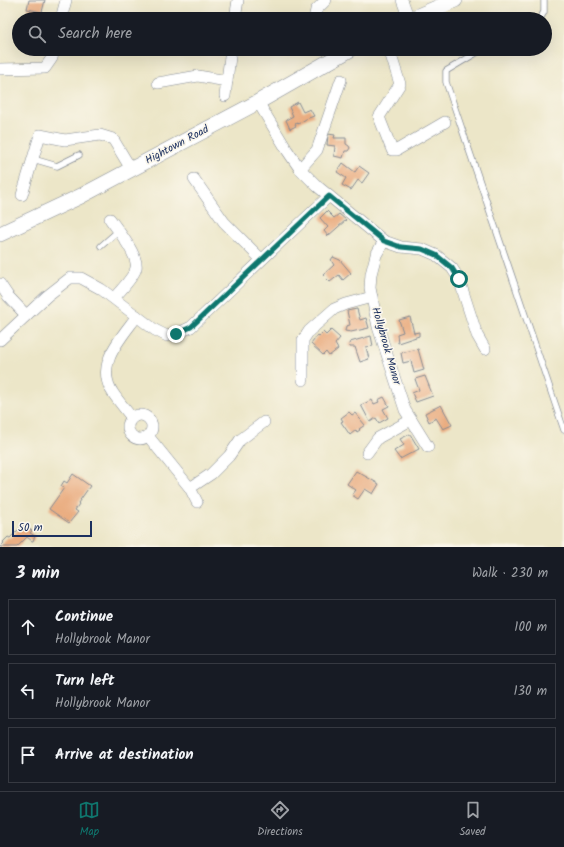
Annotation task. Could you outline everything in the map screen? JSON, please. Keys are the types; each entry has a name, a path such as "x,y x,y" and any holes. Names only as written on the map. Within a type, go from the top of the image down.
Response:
{"main road":[{"path":"427,12 455,0"},
{"name":"Hightown Road","path":"0,234 81,196 258,102 338,56"}],"street":[{"path":"63,12 66,0"},
{"path":"236,12 238,0"},
{"path":"316,12 326,0"},
{"path":"402,0 407,12"},
{"path":"0,69 45,68 52,56"},
{"path":"225,96 230,56"},
{"path":"391,56 400,84 378,118 392,150 397,150 445,122"},
{"path":"158,83 198,76 227,81"},
{"path":"300,169 317,150 341,80"},
{"path":"258,102 300,169 316,186 384,241 401,247 422,249 436,255 452,268 459,279 477,335 485,349"},
{"path":"22,195 40,135 65,140 100,135 113,139 131,169"},
{"path":"194,179 224,222 262,259"},
{"path":"0,340 47,296 70,278 81,278 101,289 155,330 167,336 176,334 191,327 329,196"},
{"path":"110,219 136,258 136,268 114,298"},
{"name":"Hollybrook Manor","path":"384,241 376,255 371,274 370,288 378,327 405,410 428,447"},
{"path":"0,284 8,296 26,315"},
{"path":"303,380 303,340 309,331 334,309 372,297"},
{"path":"132,418 112,392 108,381 107,366 112,349 137,316"},
{"path":"140,415 148,418 152,426 151,432 148,436 138,438 133,436 129,431 128,426 132,418 140,415"},
{"path":"367,453 378,438 411,420"},
{"path":"190,488 211,474 229,456 240,440 264,422"},
{"path":"148,436 190,488 197,502"}],"lane":[{"path":"544,0 544,12"},
{"path":"471,56 446,71 446,82 564,430"},
{"path":"33,159 57,166 79,155"},
{"path":"101,246 118,230"}],"building":[{"path":"29,0 45,0 42,12 27,9"},
{"path":"298,102 303,112 310,109 314,116 295,124 296,126 290,129 286,120 293,116 289,107"},
{"path":"328,134 335,135 334,138 346,138 346,144 350,148 348,151 345,151 343,158 334,156 335,146 327,145"},
{"path":"343,163 355,172 359,166 369,173 362,183 358,180 351,190 342,185 346,178 337,172"},
{"path":"327,211 334,218 339,214 346,220 328,236 324,231 328,227 320,218"},
{"path":"333,257 340,260 351,273 343,280 339,275 330,282 323,275 334,265 331,260"},
{"path":"357,309 360,320 366,318 369,328 351,332 345,331 346,326 350,325 347,311"},
{"path":"410,317 414,333 419,332 419,336 398,343 397,334 403,332 399,320"},
{"path":"331,330 340,338 335,344 338,349 329,356 326,352 323,355 311,344 318,335 319,336 323,332 326,335"},
{"path":"371,336 373,346 366,347 369,359 360,362 355,347 350,347 349,344 350,342"},
{"path":"418,349 424,370 414,373 411,361 403,363 401,353"},
{"path":"425,376 433,396 416,402 412,393 419,390 415,379"},
{"path":"384,397 389,406 383,409 388,418 379,423 376,418 370,422 361,405 372,400 374,404 379,402 378,400"},
{"path":"441,405 452,425 443,429 436,418 429,422 425,413"},
{"path":"349,412 352,415 355,413 365,425 357,432 356,430 350,435 341,422 343,421 341,418"},
{"path":"410,434 419,449 400,459 394,451 404,445 400,439"},
{"path":"356,471 379,484 373,494 365,489 358,499 352,495 356,490 347,484"},
{"path":"73,474 90,486 78,503 79,504 75,510 78,512 69,523 49,509 64,488 61,486 64,481 67,483"},
{"path":"24,524 32,531 30,533 35,536 33,541 27,537 17,547 0,547 8,537 10,538"}],"route":[{"path":"176,334 191,327 245,274 329,196 384,241 401,247 422,249 436,255 452,268 459,279"}]}
